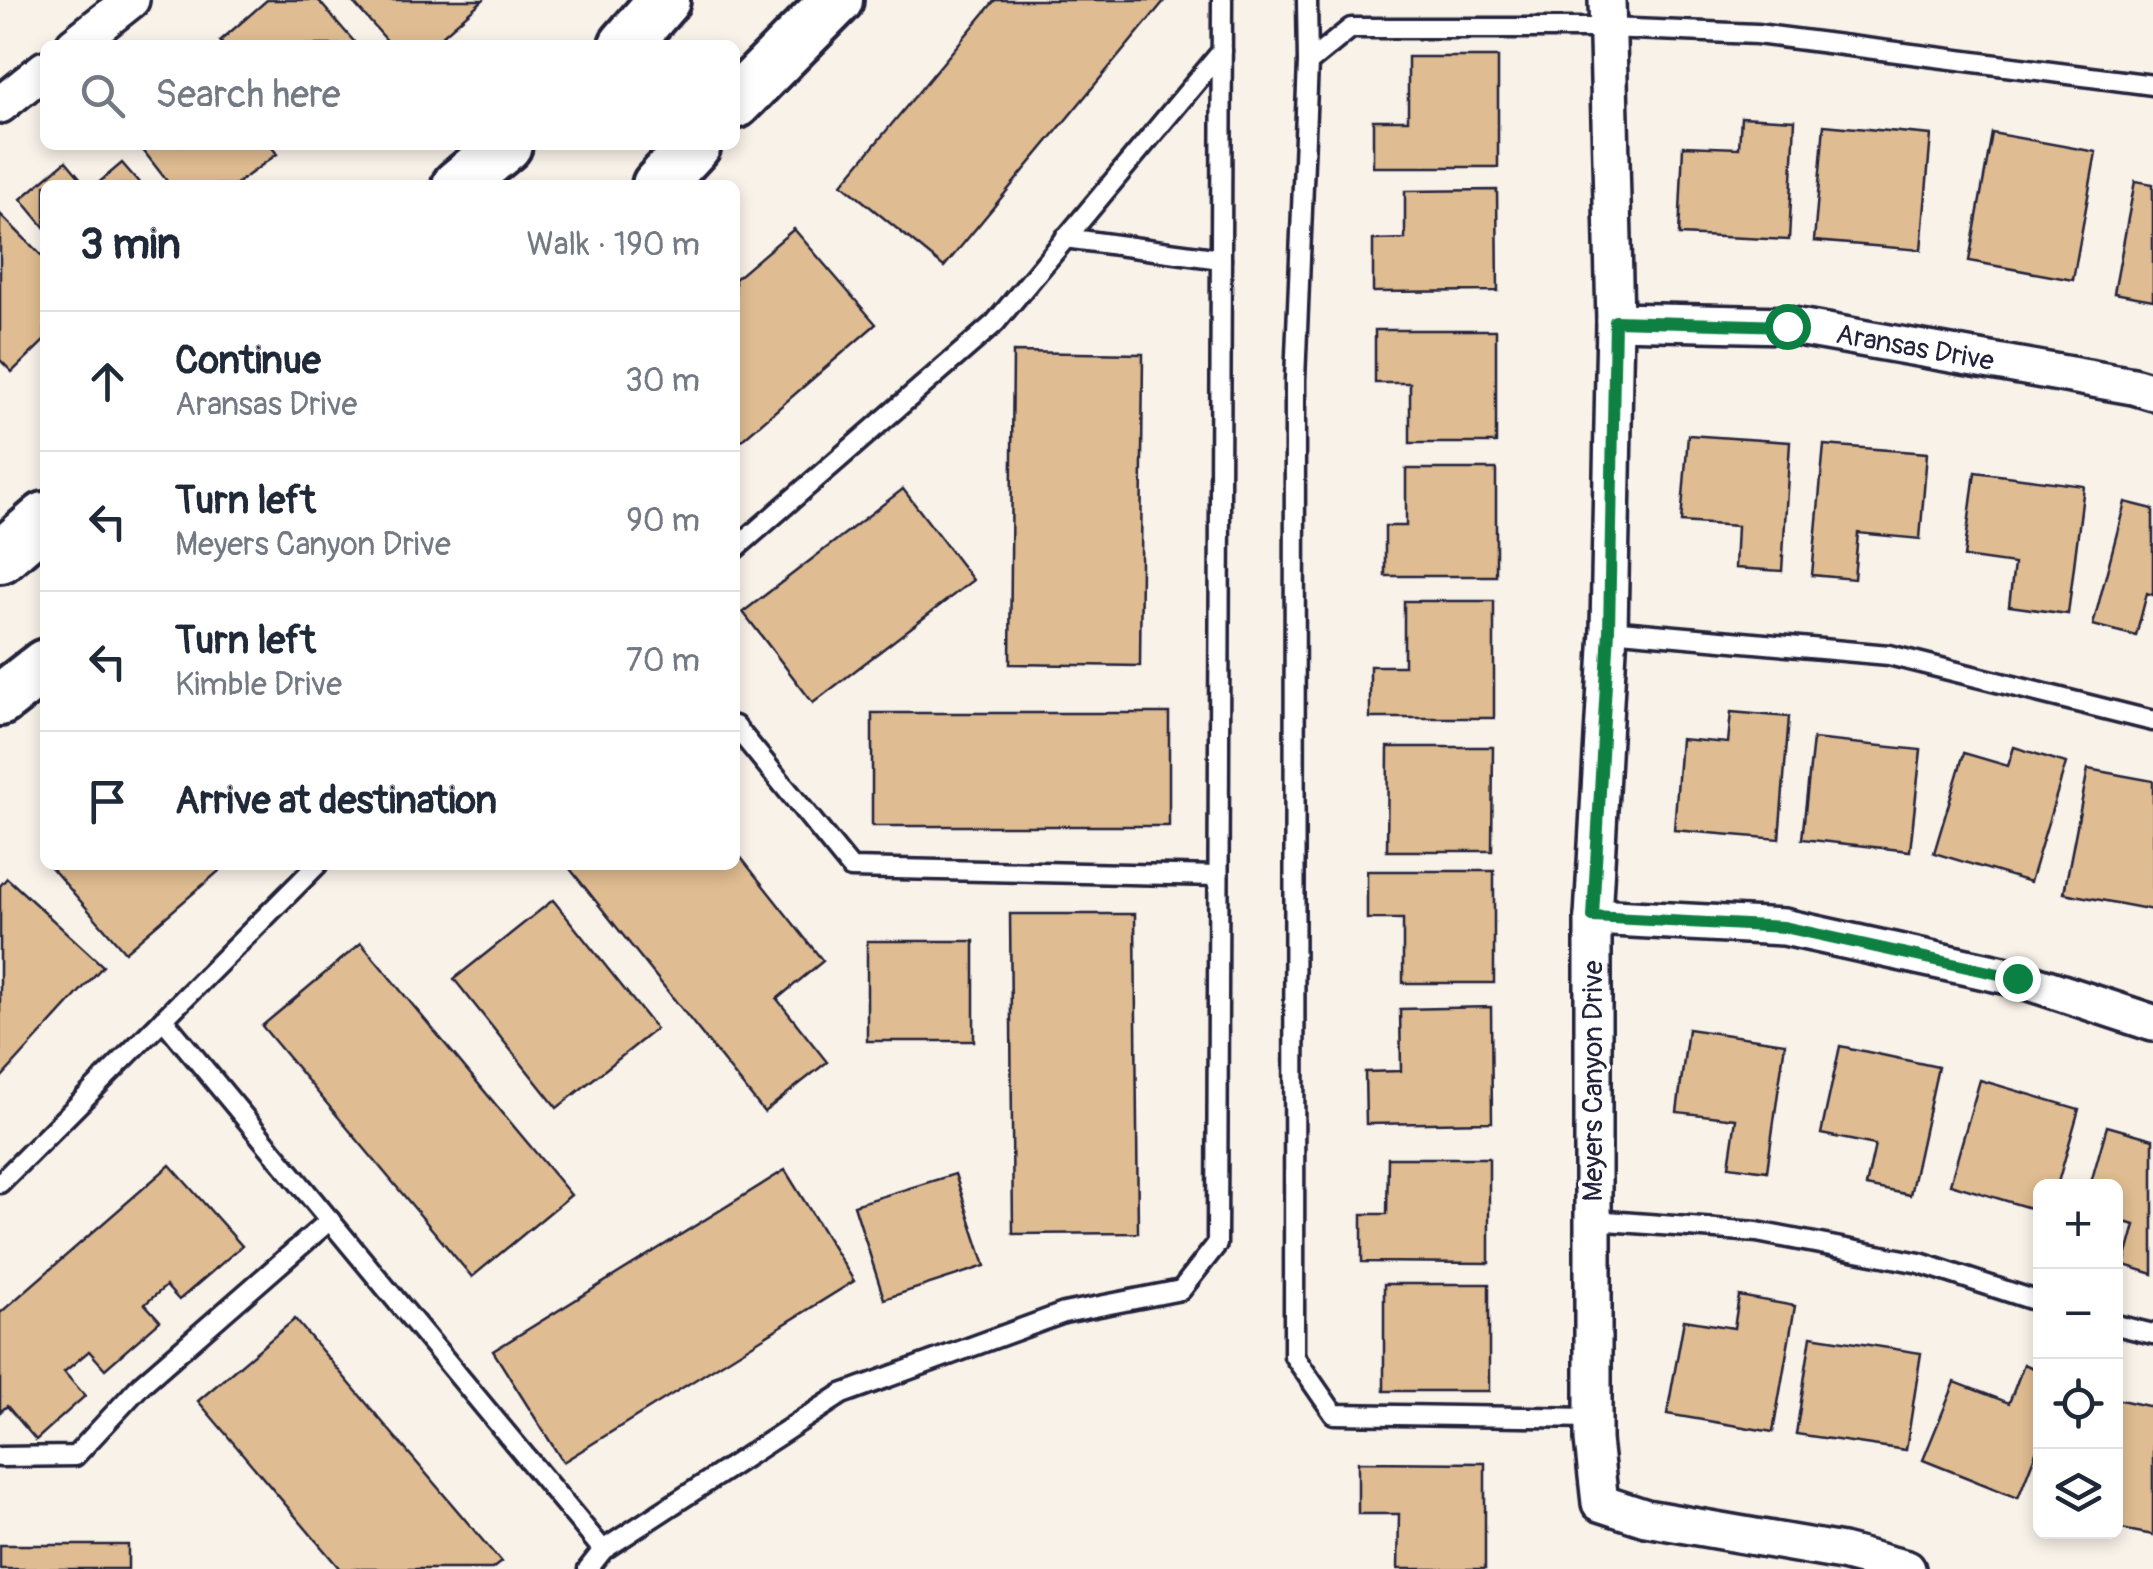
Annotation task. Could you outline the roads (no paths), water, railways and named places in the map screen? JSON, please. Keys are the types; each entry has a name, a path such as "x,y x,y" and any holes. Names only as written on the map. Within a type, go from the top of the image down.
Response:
{"main road":[{"path":"629,40 664,0"},
{"path":"740,98 838,0"},
{"path":"464,180 500,150"},
{"path":"663,180 691,150"},
{"path":"0,556 40,522"},
{"path":"0,700 40,669"}],"street":[{"path":"80,40 131,0"},
{"name":"Meyers Canyon Drive","path":"1607,14 1615,321 1609,630 1593,917 1593,1418 1600,1503 1646,1518 1842,1552 1907,1569"},
{"path":"0,104 40,72"},
{"name":"Aransas Drive","path":"1615,321 1787,326 2153,392"},
{"path":"1593,917 1784,927 2017,978 2153,1023"}],"lane":[{"path":"588,1569 603,1550 842,1394 1064,1313 1181,1290 1217,1244 1222,0"},
{"path":"1307,0 1295,380 1294,1356 1334,1414 1593,1418"},
{"path":"1308,63 1351,28 1607,14 2153,85"},
{"path":"740,545 995,322 1222,51"},
{"path":"1066,238 1221,259"},
{"path":"1609,630 1890,655 2153,721"},
{"path":"740,732 852,868 1218,876"},
{"path":"0,1182 312,870"},
{"path":"163,1019 603,1550"},
{"path":"0,1457 75,1456 140,1384 330,1220"},
{"path":"1593,1220 1775,1236 1920,1262 2033,1300"},
{"path":"2123,1327 2153,1334"}]}
